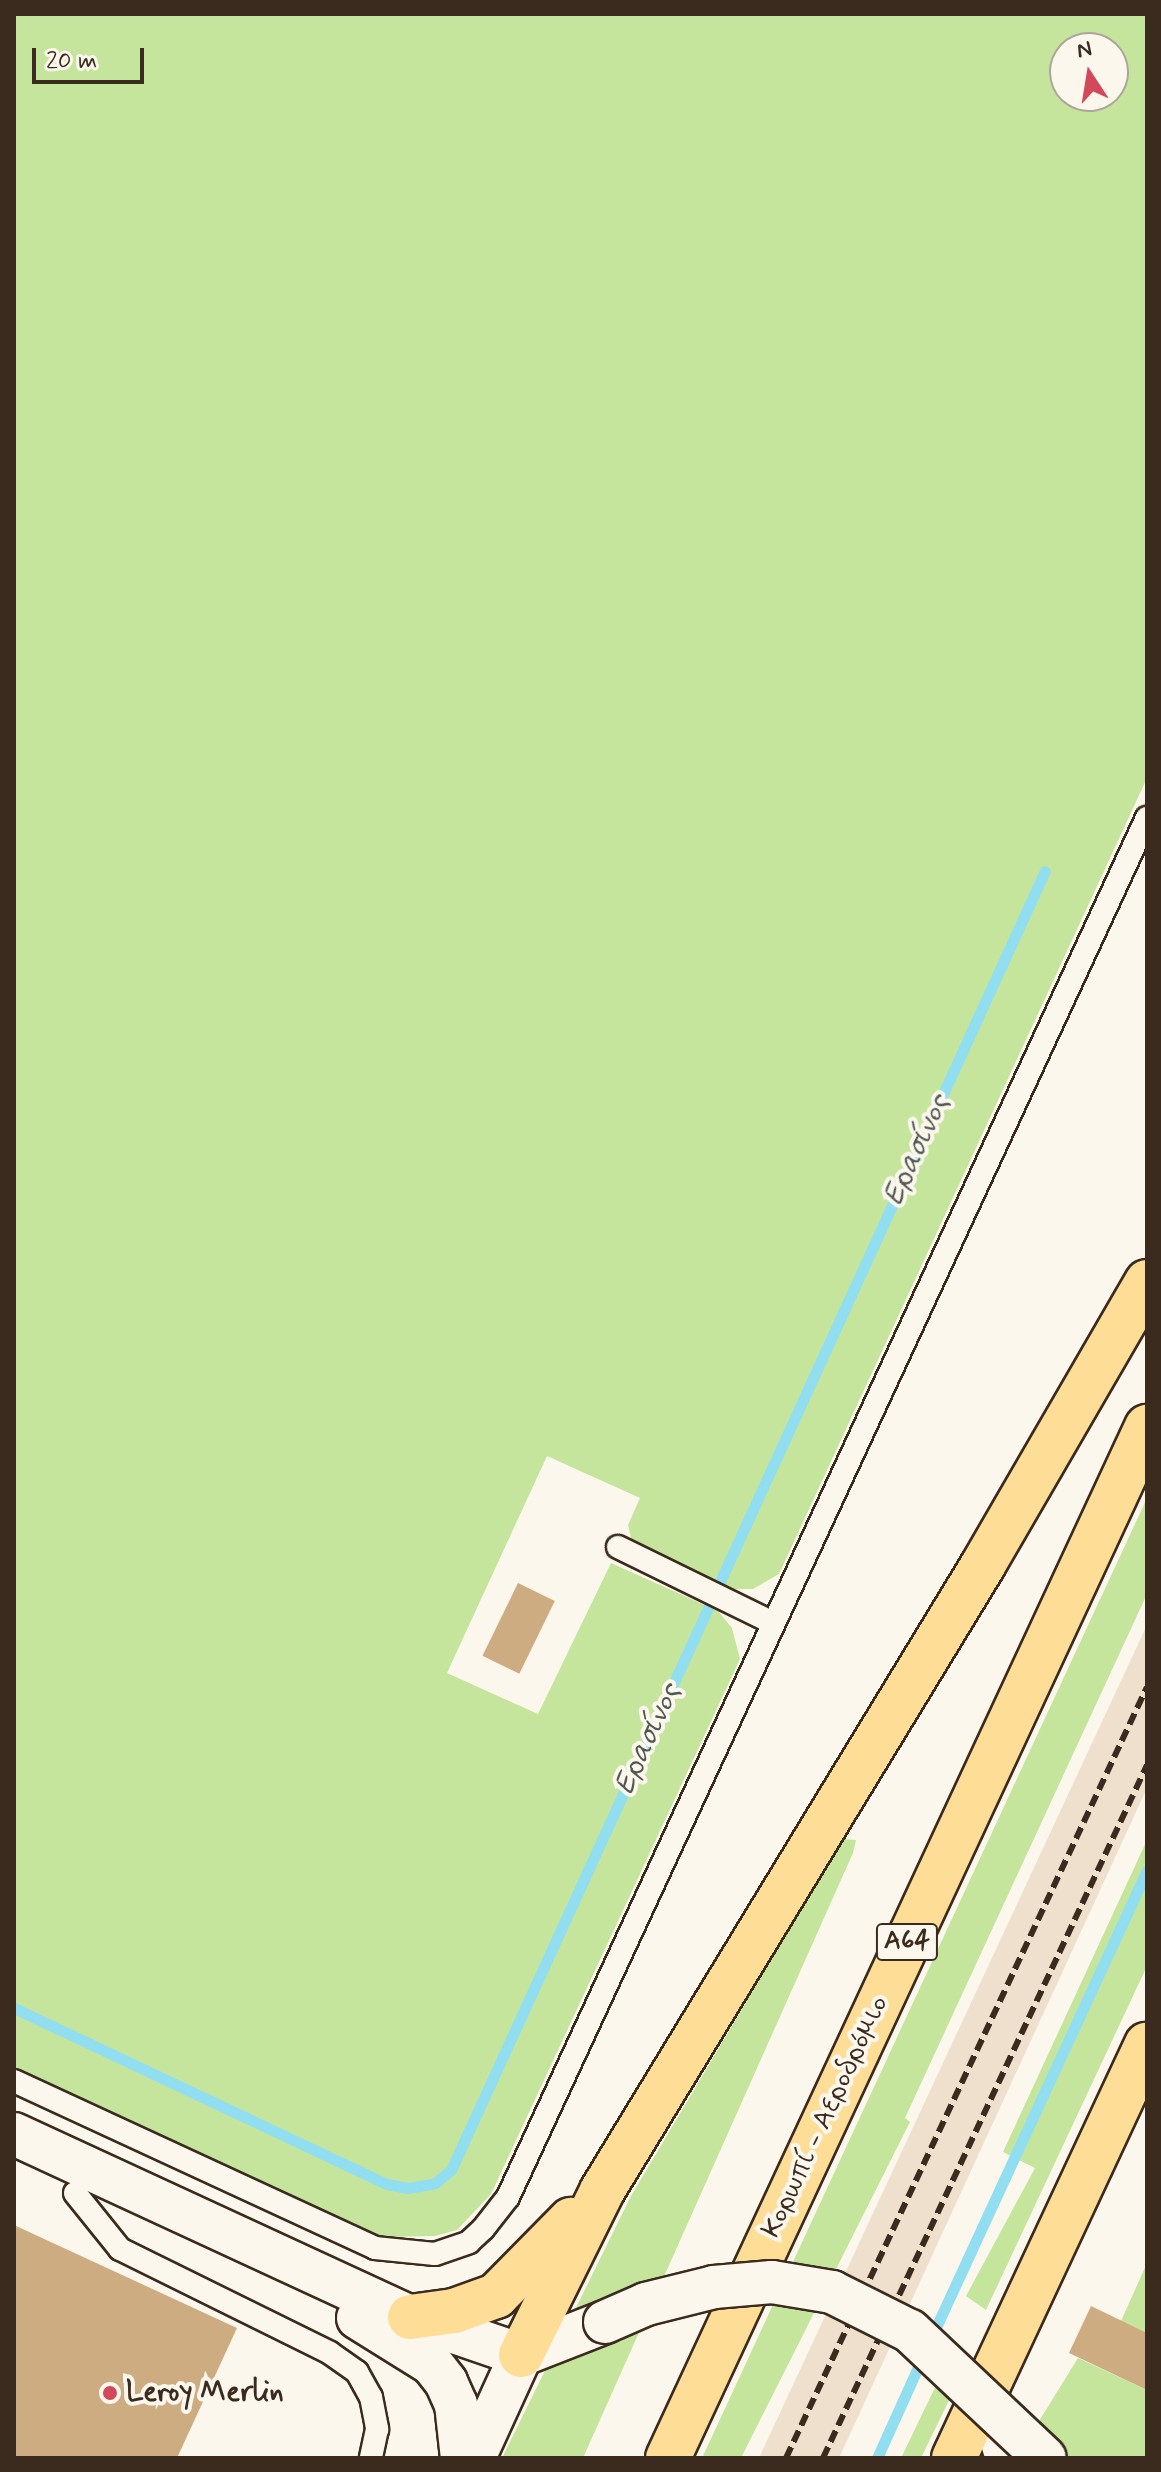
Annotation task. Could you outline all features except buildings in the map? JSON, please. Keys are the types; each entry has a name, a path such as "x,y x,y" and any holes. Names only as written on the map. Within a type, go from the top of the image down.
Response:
{"highway":[{"path":"521,2355 602,2191 983,1565 1147,1282"},
{"name":"Κορωπί - Αεροδρόμιο","path":"668,2458 1147,1427"},
{"path":"954,2458 1147,2045"},
{"path":"410,2317 454,2311 496,2296 602,2191"}],"street":[{"path":"14,2134 410,2317 521,2355 646,2304 714,2287 805,2285 859,2301 910,2331 1045,2458"},
{"path":"14,2164 358,2318 413,2350 432,2364 456,2404 462,2458"},
{"path":"474,2458 521,2355"},
{"path":"991,2407 1007,2458"}],"lane":[{"path":"14,2081 375,2248 416,2255 469,2242 508,2197 771,1622 1147,818"},
{"path":"618,1547 771,1622"},
{"path":"75,2193 120,2249 330,2353 357,2372 371,2397 377,2429 371,2458"}],"shaded area":[{"path":"1147,1625 1147,1788 839,2458 759,2458"}],"green space":[{"path":"14,14 1147,14 1147,778 779,1574 753,1589 735,1589 632,1542 628,1525 640,1498 547,1456 447,1673 538,1714 611,1563 718,1611 732,1628 740,1659 491,2194 457,2230 435,2236 385,2237 14,2068"},
{"path":"1147,1498 1147,1594 905,2118 910,2122 741,2458 702,2458"},
{"path":"843,1839 856,1840 853,1853 583,2458 502,2458 631,2196"},
{"path":"1147,1840 1147,1966 986,2310 966,2296 1035,2168 1003,2152"},
{"path":"1147,2263 1147,2333 1121,2321"},
{"path":"1078,2358 1147,2390 1147,2458 1067,2458 1039,2421"},
{"path":"940,2377 955,2388 921,2458 901,2458"}],"waterway":[{"name":"Ερασίνος","path":"14,2008 387,2184 408,2188 435,2183 451,2170 1045,871"},
{"path":"931,2338 1147,1870"},
{"path":"877,2458 924,2354"}],"railway":[{"path":"786,2458 1147,1687"},
{"path":"823,2458 1147,1765"}],"place":[{"name":"Leroy Merlin","path":"110,2393"}]}
